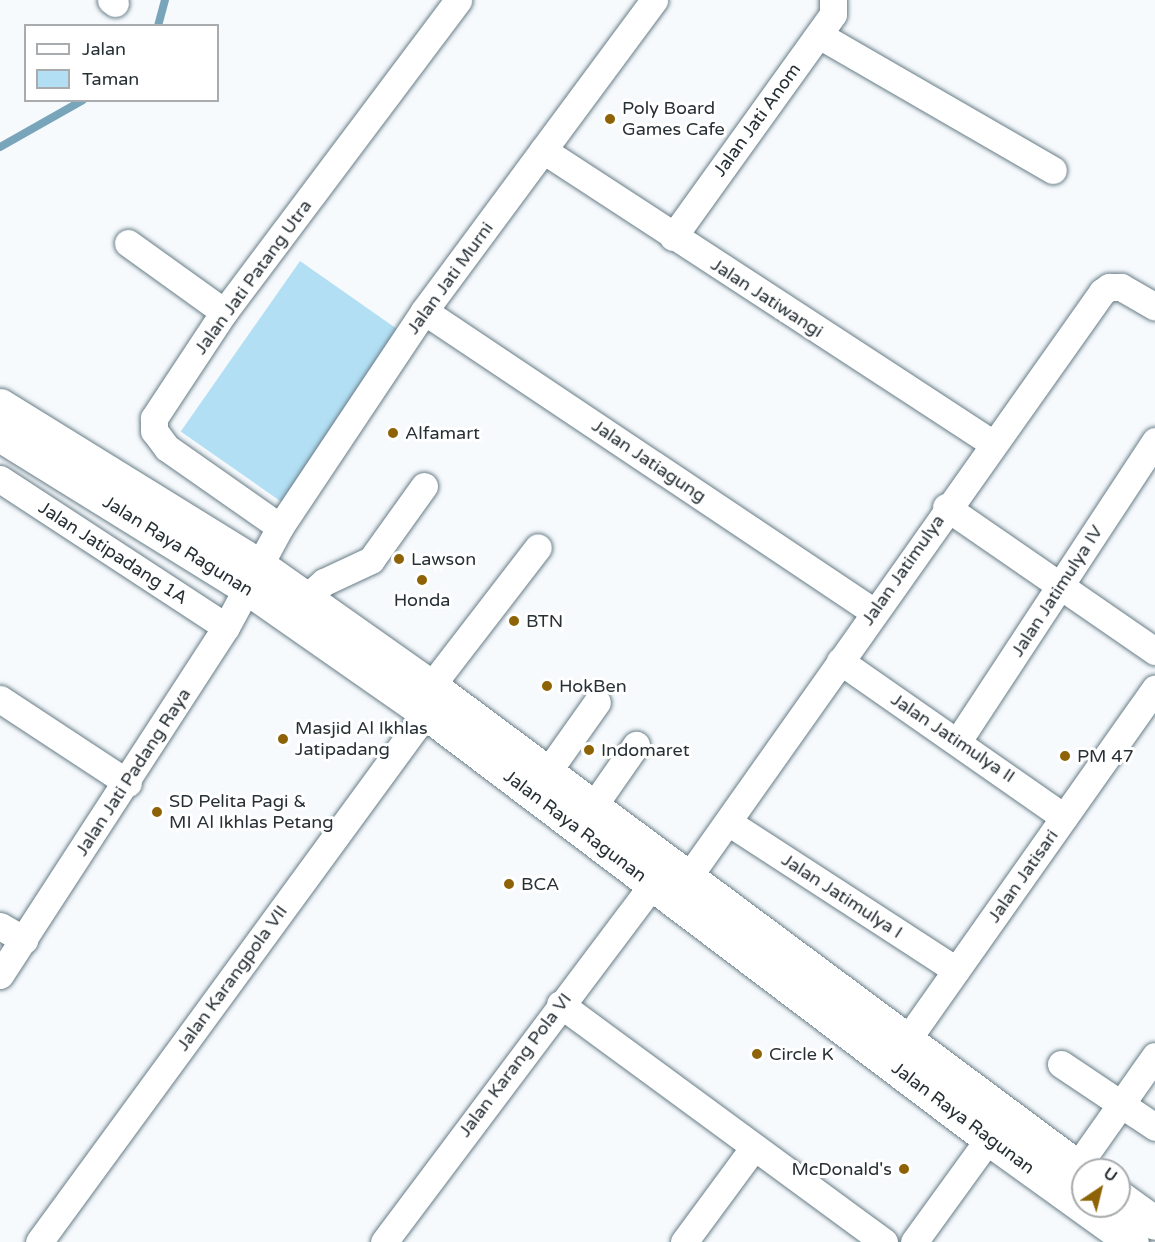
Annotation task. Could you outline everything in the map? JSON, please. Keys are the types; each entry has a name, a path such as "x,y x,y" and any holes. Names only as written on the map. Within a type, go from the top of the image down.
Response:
{"main road":[{"name":"Jalan Raya Ragunan","path":"0,405 253,577 428,700 546,774 592,808 665,884"},
{"name":"Jalan Raya Ragunan","path":"0,435 253,577 306,598 428,700 665,884 998,1126 1071,1174"},
{"path":"1131,1206 1155,1223"},
{"name":"Jalan Raya Ragunan","path":"1111,1218 1132,1242"}],"street":[{"name":"Jalan Jati Murni","path":"253,577 280,527 424,311 654,0"},
{"name":"Jalan Jati Anom","path":"673,237 833,14 833,0"},
{"name":"Jalan Jati Patang Utra","path":"280,527 167,448 154,431 154,418 224,312 448,3"},
{"path":"819,34 1053,170"},
{"name":"Jalan Jatiwangi","path":"543,150 673,237 992,443"},
{"path":"128,243 224,312"},
{"name":"Jalan Jatimulya","path":"665,884 728,822 946,507 1106,288 1126,289 1155,308"},
{"name":"Jalan Jatiagung","path":"424,311 874,612"},
{"name":"Jalan Jatimulya IV","path":"958,741 1155,441"},
{"name":"Jalan Jatipadang 1A","path":"0,479 226,627"},
{"path":"306,598 324,582 370,560 424,486"},
{"path":"946,507 1155,651"},
{"name":"Jalan Karangpola VII","path":"39,1242 538,547"},
{"name":"Jalan Jati Padang Raya","path":"0,975 128,783 226,627 253,577"},
{"name":"Jalan Jatimulya II","path":"840,661 1064,817"},
{"name":"Jalan Jatisari","path":"898,1052 1155,687"},
{"path":"0,699 128,783"},
{"path":"546,774 597,702"},
{"path":"592,808 636,745"},
{"name":"Jalan Jatimulya I","path":"728,822 956,970"},
{"name":"Jalan Karang Pola VI","path":"384,1242 560,1004 665,884"},
{"path":"0,926 24,940"},
{"path":"560,1004 884,1242"},
{"path":"1086,1158 1155,1056"},
{"path":"1060,1064 1155,1127"},
{"path":"914,1242 998,1126"},
{"path":"684,1242 754,1147"}],"green space":[{"path":"300,261 402,333 283,503 181,431"}],"waterway":[{"path":"159,24 165,0"},
{"path":"0,147 79,102"}],"place":[{"name":"Poly Board Games Cafe","path":"610,119"},
{"name":"Alfamart","path":"393,433"},
{"name":"Lawson","path":"399,559"},
{"name":"Honda","path":"422,580"},
{"name":"BTN","path":"514,621"},
{"name":"HokBen","path":"547,686"},
{"name":"Masjid Al Ikhlas Jatipadang","path":"283,739"},
{"name":"Indomaret","path":"589,750"},
{"name":"PM 47","path":"1065,756"},
{"name":"SD Pelita Pagi & MI Al Ikhlas Petang","path":"157,812"},
{"name":"BCA","path":"509,884"},
{"name":"Circle K","path":"757,1054"},
{"name":"McDonald's","path":"904,1169"}]}
